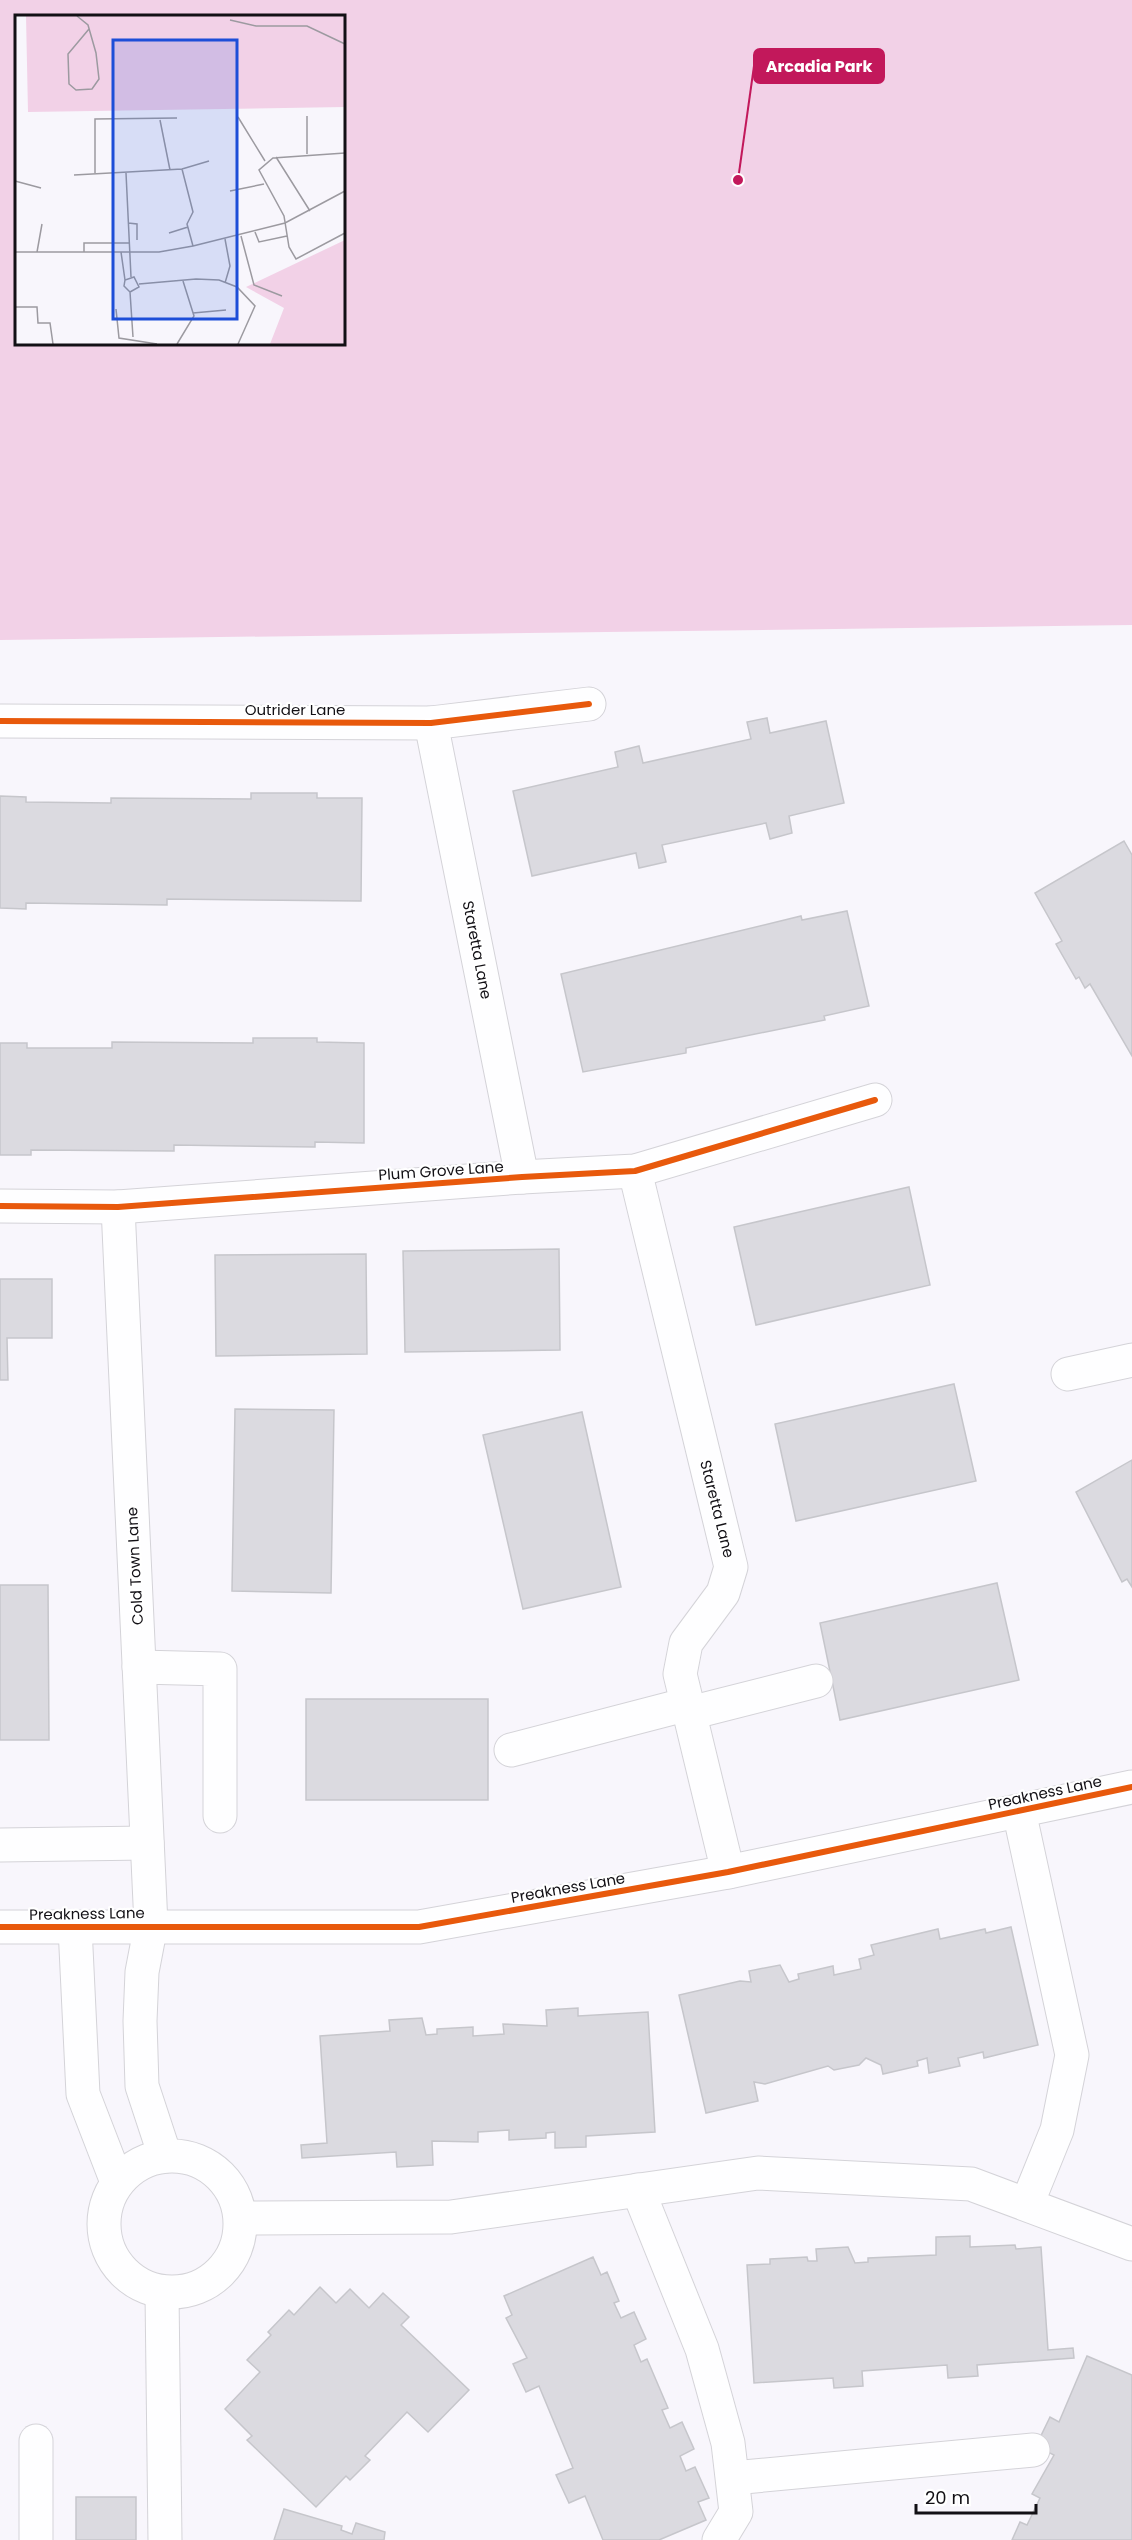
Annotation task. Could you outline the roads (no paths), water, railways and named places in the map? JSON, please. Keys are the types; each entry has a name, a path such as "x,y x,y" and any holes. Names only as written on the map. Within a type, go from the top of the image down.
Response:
{"street":[{"name":"Outrider Lane","path":"0,721 431,723 589,704"},
{"name":"Staretta Lane","path":"431,723 522,1177"},
{"name":"Plum Grove Lane","path":"0,1206 118,1207 522,1177 635,1171 875,1100"},
{"name":"Staretta Lane","path":"635,1171 731,1567 723,1593 686,1643 680,1674 728,1872"},
{"name":"Cold Town Lane","path":"118,1207 151,1925 142,1972 140,2021 142,2086 165,2156"},
{"path":"1068,1374 1132,1360"},
{"path":"139,1667 220,1669 220,1815"},
{"path":"511,1750 816,1681"},
{"name":"Preakness Lane","path":"0,1927 151,1925 419,1927 728,1872 1132,1787"},
{"path":"1019,1811 1072,2055 1057,2130 1027,2204"},
{"path":"0,1845 147,1843"},
{"path":"75,1927 83,2094 117,2182"},
{"path":"165,2156 192,2158 216,2171 234,2192 242,2218 239,2243 228,2265 210,2283 187,2292 162,2293 135,2283 114,2263 104,2236 105,2208 117,2182 138,2164 165,2156"},
{"path":"242,2218 451,2217 758,2173 971,2184 1132,2244"},
{"path":"638,2190 702,2349 728,2443 736,2512 719,2540"},
{"path":"162,2293 165,2540"},
{"path":"36,2441 36,2540"},
{"path":"733,2478 1033,2450"}],"place":[{"name":"Arcadia Park","path":"738,180"}]}
